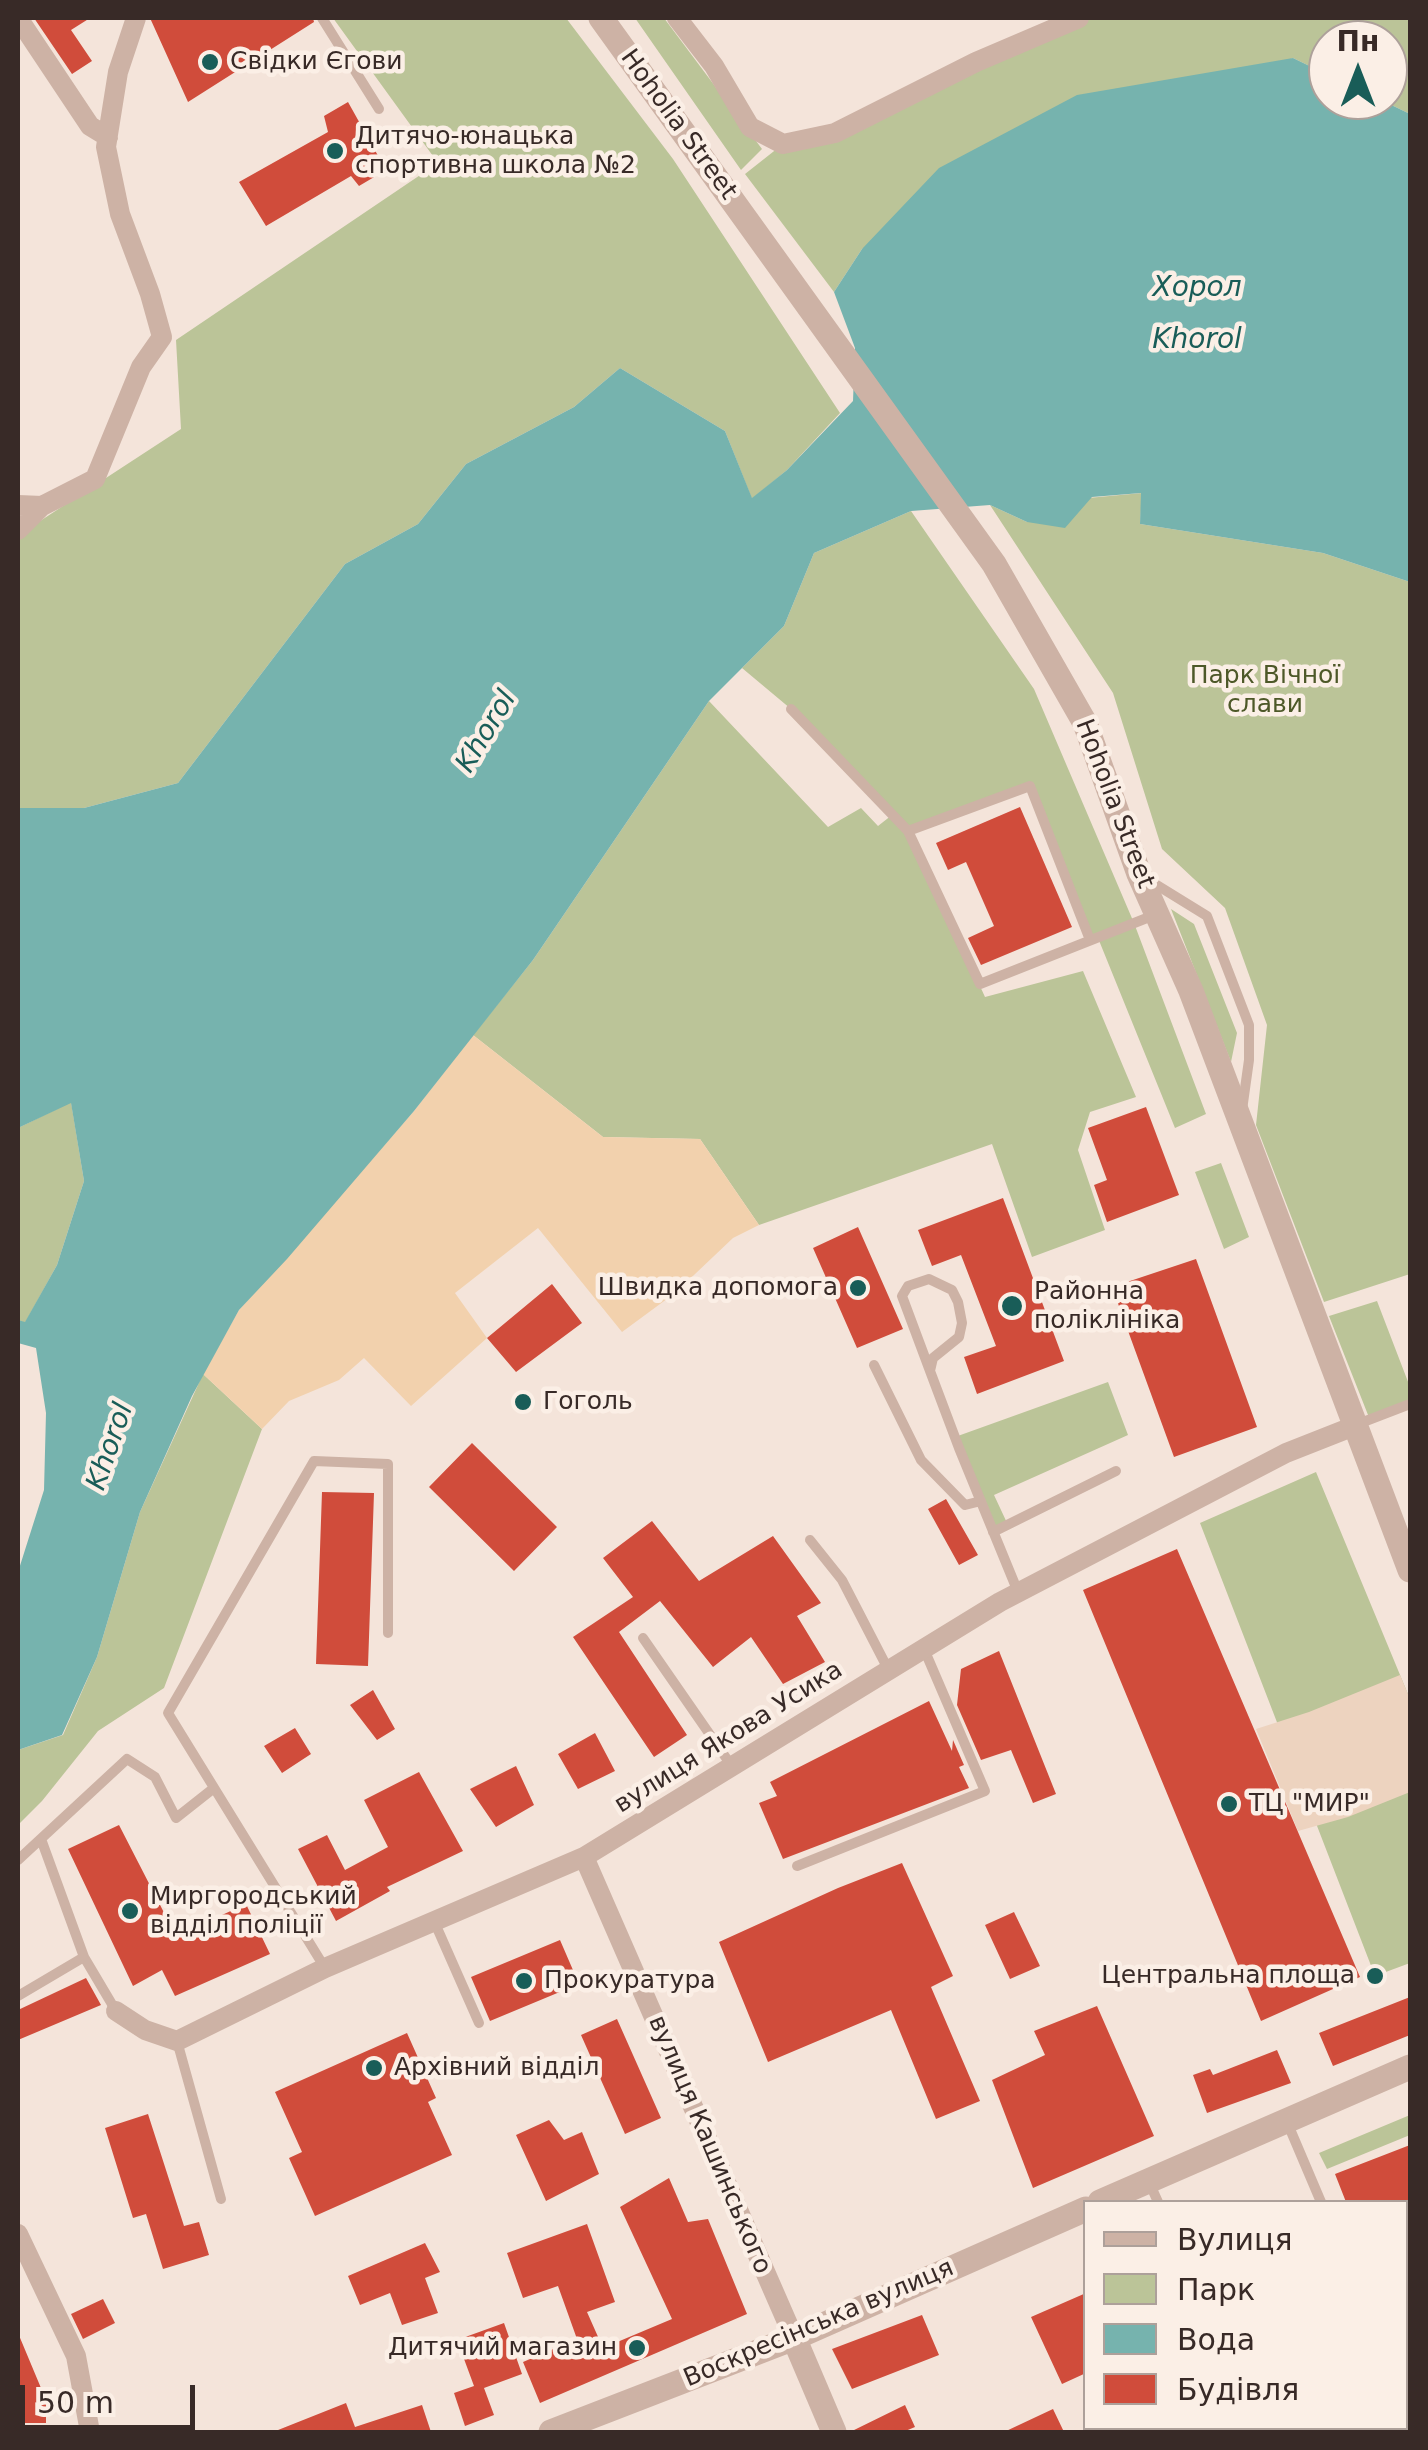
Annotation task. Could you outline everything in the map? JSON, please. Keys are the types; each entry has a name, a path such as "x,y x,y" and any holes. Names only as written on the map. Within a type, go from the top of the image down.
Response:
{"street":[{"path":"18,18 90,126 108,137"},
{"path":"18,530 42,506 95,479 142,367 162,337 120,214 106,147 118,72 136,18"},
{"name":"Hoholia Street","path":"601,18 994,564 1085,722 1138,874 1158,913 1241,1121 1410,1570"},
{"path":"677,18 714,66 750,126 783,144 835,133 976,62 1079,18"},
{"path":"18,505 42,506"},
{"name":"вулиця Якова Усика","path":"176,2041 325,1968 584,1858 1018,1592 1286,1454 1357,1425"},
{"name":"вулиця Кашинського","path":"584,1858 834,2432"},
{"path":"116,2011 145,2030 176,2041"},
{"path":"1111,2200 1153,2192 1287,2120 1410,2067"},
{"name":"Воскресінська вулиця","path":"550,2432 794,2338 1083,2210"},
{"path":"18,2234 76,2356 90,2432"}],"lane":[{"path":"322,18 379,109"},
{"path":"791,709 908,831 980,984 1158,913"},
{"path":"908,831 1030,786 1090,940"},
{"path":"1138,874 1207,916 1249,1024 1241,1121"},
{"path":"930,1371 933,1358 959,1337 962,1324 952,1290 930,1279 908,1286 902,1296 930,1371 993,1532 1018,1592"},
{"path":"874,1365 921,1460 965,1505 981,1501"},
{"path":"1357,1425 1410,1404"},
{"path":"325,1968 168,1713 314,1461 388,1464 388,1633"},
{"path":"993,1532 1116,1470"},
{"path":"810,1540 842,1580 888,1670"},
{"path":"642,1638 731,1765"},
{"path":"797,1866 985,1790 924,1648"},
{"path":"18,1860 127,1759 155,1776 176,1818 214,1788"},
{"path":"41,1839 84,1957 116,2011"},
{"path":"434,1920 479,2023"},
{"path":"18,1996 84,1957"},
{"path":"176,2041 221,2199"},
{"path":"1287,2120 1320,2200"}],"green space":[{"path":"333,18 566,18 673,159 840,413 787,470 752,499 725,431 620,368 574,407 466,464 418,524 345,564 178,783 84,808 18,808 18,540 37,523 181,429 176,340 438,163"},
{"path":"635,18 664,18 762,149 741,170"},
{"path":"1079,18 1410,18 1410,114 1408,20 1308,20 1308,65 1293,58 862,249 834,292 745,174 783,144 835,133"},
{"name":"Парк Вічної слави","path":"1142,493 1140,524 1323,553 1410,582 1410,1274 1324,1302 1256,1125 1267,1025 1225,908 1162,849 1113,693 990,505 1027,522 1088,498"},
{"path":"911,511 1034,689 1134,923 1206,1114 1175,1128 1098,938 1090,940 1029,786 909,831 985,997 1083,971 1136,1097 1090,1112 1078,1150 1105,1230 1032,1257 992,1144 759,1225 700,1139 603,1137 473,1035 533,960 709,701 828,827 861,808 878,826 892,815 791,709 742,668 784,626 814,553"},
{"path":"1171,909 1194,924 1237,1033 1231,1062"},
{"path":"71,1102 84,1181 57,1265 25,1323 18,1320 18,1128"},
{"path":"1221,1163 1249,1237 1224,1249 1195,1172"},
{"path":"1377,1301 1410,1387 1410,1404 1370,1420 1329,1316"},
{"path":"203,1374 262,1429 164,1688 98,1731 18,1825 18,1750 63,1735 97,1657 140,1512"},
{"path":"1108,1382 1128,1435 994,1495 1008,1525 993,1532 955,1437"},
{"path":"1316,1472 1410,1699 1410,1963 1375,1976 1200,1523"},
{"path":"1410,2115 1410,2135 1327,2169 1319,2153"}],"sand":[{"path":"473,1035 603,1137 700,1139 759,1225 733,1238 675,1293 622,1332 538,1228 455,1293 487,1338 411,1406 364,1358 339,1380 289,1401 262,1429 203,1374 239,1310 414,1111"}],"shaded area":[{"path":"1400,1675 1410,1699 1410,1792 1348,1817 1298,1831 1256,1729"}],"water":[{"name":"Хорол","path":"1293,58 1308,65 1308,120 1408,120 1410,114 1410,582 1323,553 1140,524 1141,493 1092,497 1065,528 1027,522 990,505 911,511 814,553 784,626 709,701 533,960 414,1111 239,1310 192,1396 140,1512 97,1657 62,1735 18,1750 18,1572 44,1490 46,1413 36,1348 18,1343 18,1320 25,1322 57,1265 84,1181 71,1103 18,1128 18,808 84,808 178,783 345,564 418,524 466,464 574,407 620,368 725,431 752,498 787,470 853,401 855,348 834,292 862,249 939,168 1077,95"}],"building":[{"path":"34,18 90,18 71,30 92,61 72,74"},
{"name":"Свідки Єгови","path":"150,18 313,18 314,22 188,102"},
{"name":"Дитячо-юнацька спортивна школа №2","path":"348,102 386,170 359,186 351,176 266,226 239,182 328,132 324,116"},
{"path":"1020,807 1072,927 981,965 968,938 994,926 966,862 948,870 936,843"},
{"path":"1146,1107 1179,1195 1107,1222 1094,1185 1107,1180 1088,1128"},
{"name":"Районна поліклініка","path":"1003,1198 1064,1361 977,1394 964,1357 996,1346 961,1255 932,1266 918,1230"},
{"name":"Швидка допомога","path":"858,1227 903,1329 857,1348 813,1248"},
{"path":"1196,1259 1257,1427 1174,1457 1112,1287"},
{"path":"552,1284 582,1323 516,1372 487,1338"},
{"path":"472,1443 557,1527 514,1571 429,1487"},
{"path":"322,1492 374,1493 368,1666 316,1664"},
{"path":"946,1499 978,1555 959,1565 928,1509"},
{"path":"652,1521 699,1581 773,1536 821,1603 797,1616 825,1662 783,1684 751,1637 713,1667 660,1601 619,1632 687,1735 654,1757 573,1637 633,1597 603,1558"},
{"name":"ТЦ \"МИР\"","path":"1177,1549 1360,1977 1261,2021 1083,1590"},
{"path":"999,1651 1056,1794 1033,1803 1011,1750 981,1760 957,1705 961,1669"},
{"path":"373,1690 395,1729 377,1740 350,1705"},
{"path":"929,1701 952,1751 953,1740 969,1788 783,1859 759,1803 777,1796 770,1782"},
{"path":"295,1728 311,1754 282,1773 264,1746"},
{"path":"595,1733 615,1771 578,1789 558,1754"},
{"path":"516,1766 534,1805 496,1827 470,1789"},
{"path":"419,1772 463,1851 387,1887 390,1891 336,1921 298,1849 327,1835 345,1870 388,1847 364,1800"},
{"name":"Миргородський відділ поліції","path":"119,1825 176,1936 246,1904 270,1954 175,1996 162,1970 133,1986 68,1849"},
{"path":"902,1863 953,1976 931,1987 980,2101 936,2119 891,2010 768,2062 719,1942"},
{"path":"1014,1912 1040,1966 1010,1979 985,1925"},
{"path":"560,1940 579,1984 490,2021 471,1977"},
{"path":"86,1978 101,2005 18,2040 18,2010"},
{"path":"1410,1997 1410,2035 1333,2066 1319,2033"},
{"path":"1097,2006 1154,2136 1033,2188 992,2080 1045,2055 1034,2031"},
{"path":"617,2019 661,2118 625,2134 581,2035"},
{"path":"407,2033 436,2098 428,2102 452,2155 315,2216 289,2158 302,2152 275,2092"},
{"path":"1277,2050 1291,2083 1207,2113 1193,2075 1210,2069 1213,2075"},
{"path":"148,2114 184,2226 199,2222 209,2255 163,2269 146,2214 133,2218 105,2128"},
{"path":"549,2120 564,2140 582,2132 599,2174 546,2201 516,2135"},
{"path":"1410,2145 1410,2202 1345,2200 1335,2174"},
{"path":"669,2178 688,2222 708,2219 747,2314 540,2403 523,2362 577,2339 558,2286 523,2298 507,2253 587,2224 615,2302 587,2312 603,2348 672,2319 620,2207"},
{"path":"425,2243 440,2272 425,2278 438,2313 402,2325 390,2293 360,2305 348,2276"},
{"path":"1083,2294 1083,2374 1062,2384 1031,2317"},
{"path":"103,2299 115,2323 83,2339 71,2314"},
{"path":"922,2315 939,2355 852,2389 832,2349"},
{"path":"504,2323 522,2374 484,2388 494,2415 465,2426 454,2393 474,2386 457,2340"},
{"path":"18,2333 46,2400 46,2423 18,2423"},
{"path":"346,2403 355,2427 422,2405 431,2432 273,2432"},
{"path":"905,2405 915,2427 903,2432 850,2432"},
{"path":"1053,2409 1064,2432 1004,2432"}],"place":[{"name":"Свідки Єгови","path":"210,62"},
{"name":"Дитячо-юнацька спортивна школа №2","path":"335,151"},
{"name":"Швидка допомога","path":"858,1288"},
{"name":"Районна поліклініка","path":"1012,1306"},
{"name":"Гоголь","path":"523,1402"},
{"name":"ТЦ \"МИР\"","path":"1229,1804"},
{"name":"Миргородський відділ поліції","path":"130,1911"},
{"name":"Центральна площа","path":"1375,1976"},
{"name":"Прокуратура","path":"524,1981"},
{"name":"Архівний відділ","path":"374,2068"},
{"name":"Дитячий магазин","path":"637,2348"}],"water label":[{"name":"Khorol","path":"1197,341"},
{"name":"Khorol","path":"487,732"},
{"name":"Khorol","path":"111,1447"}]}
